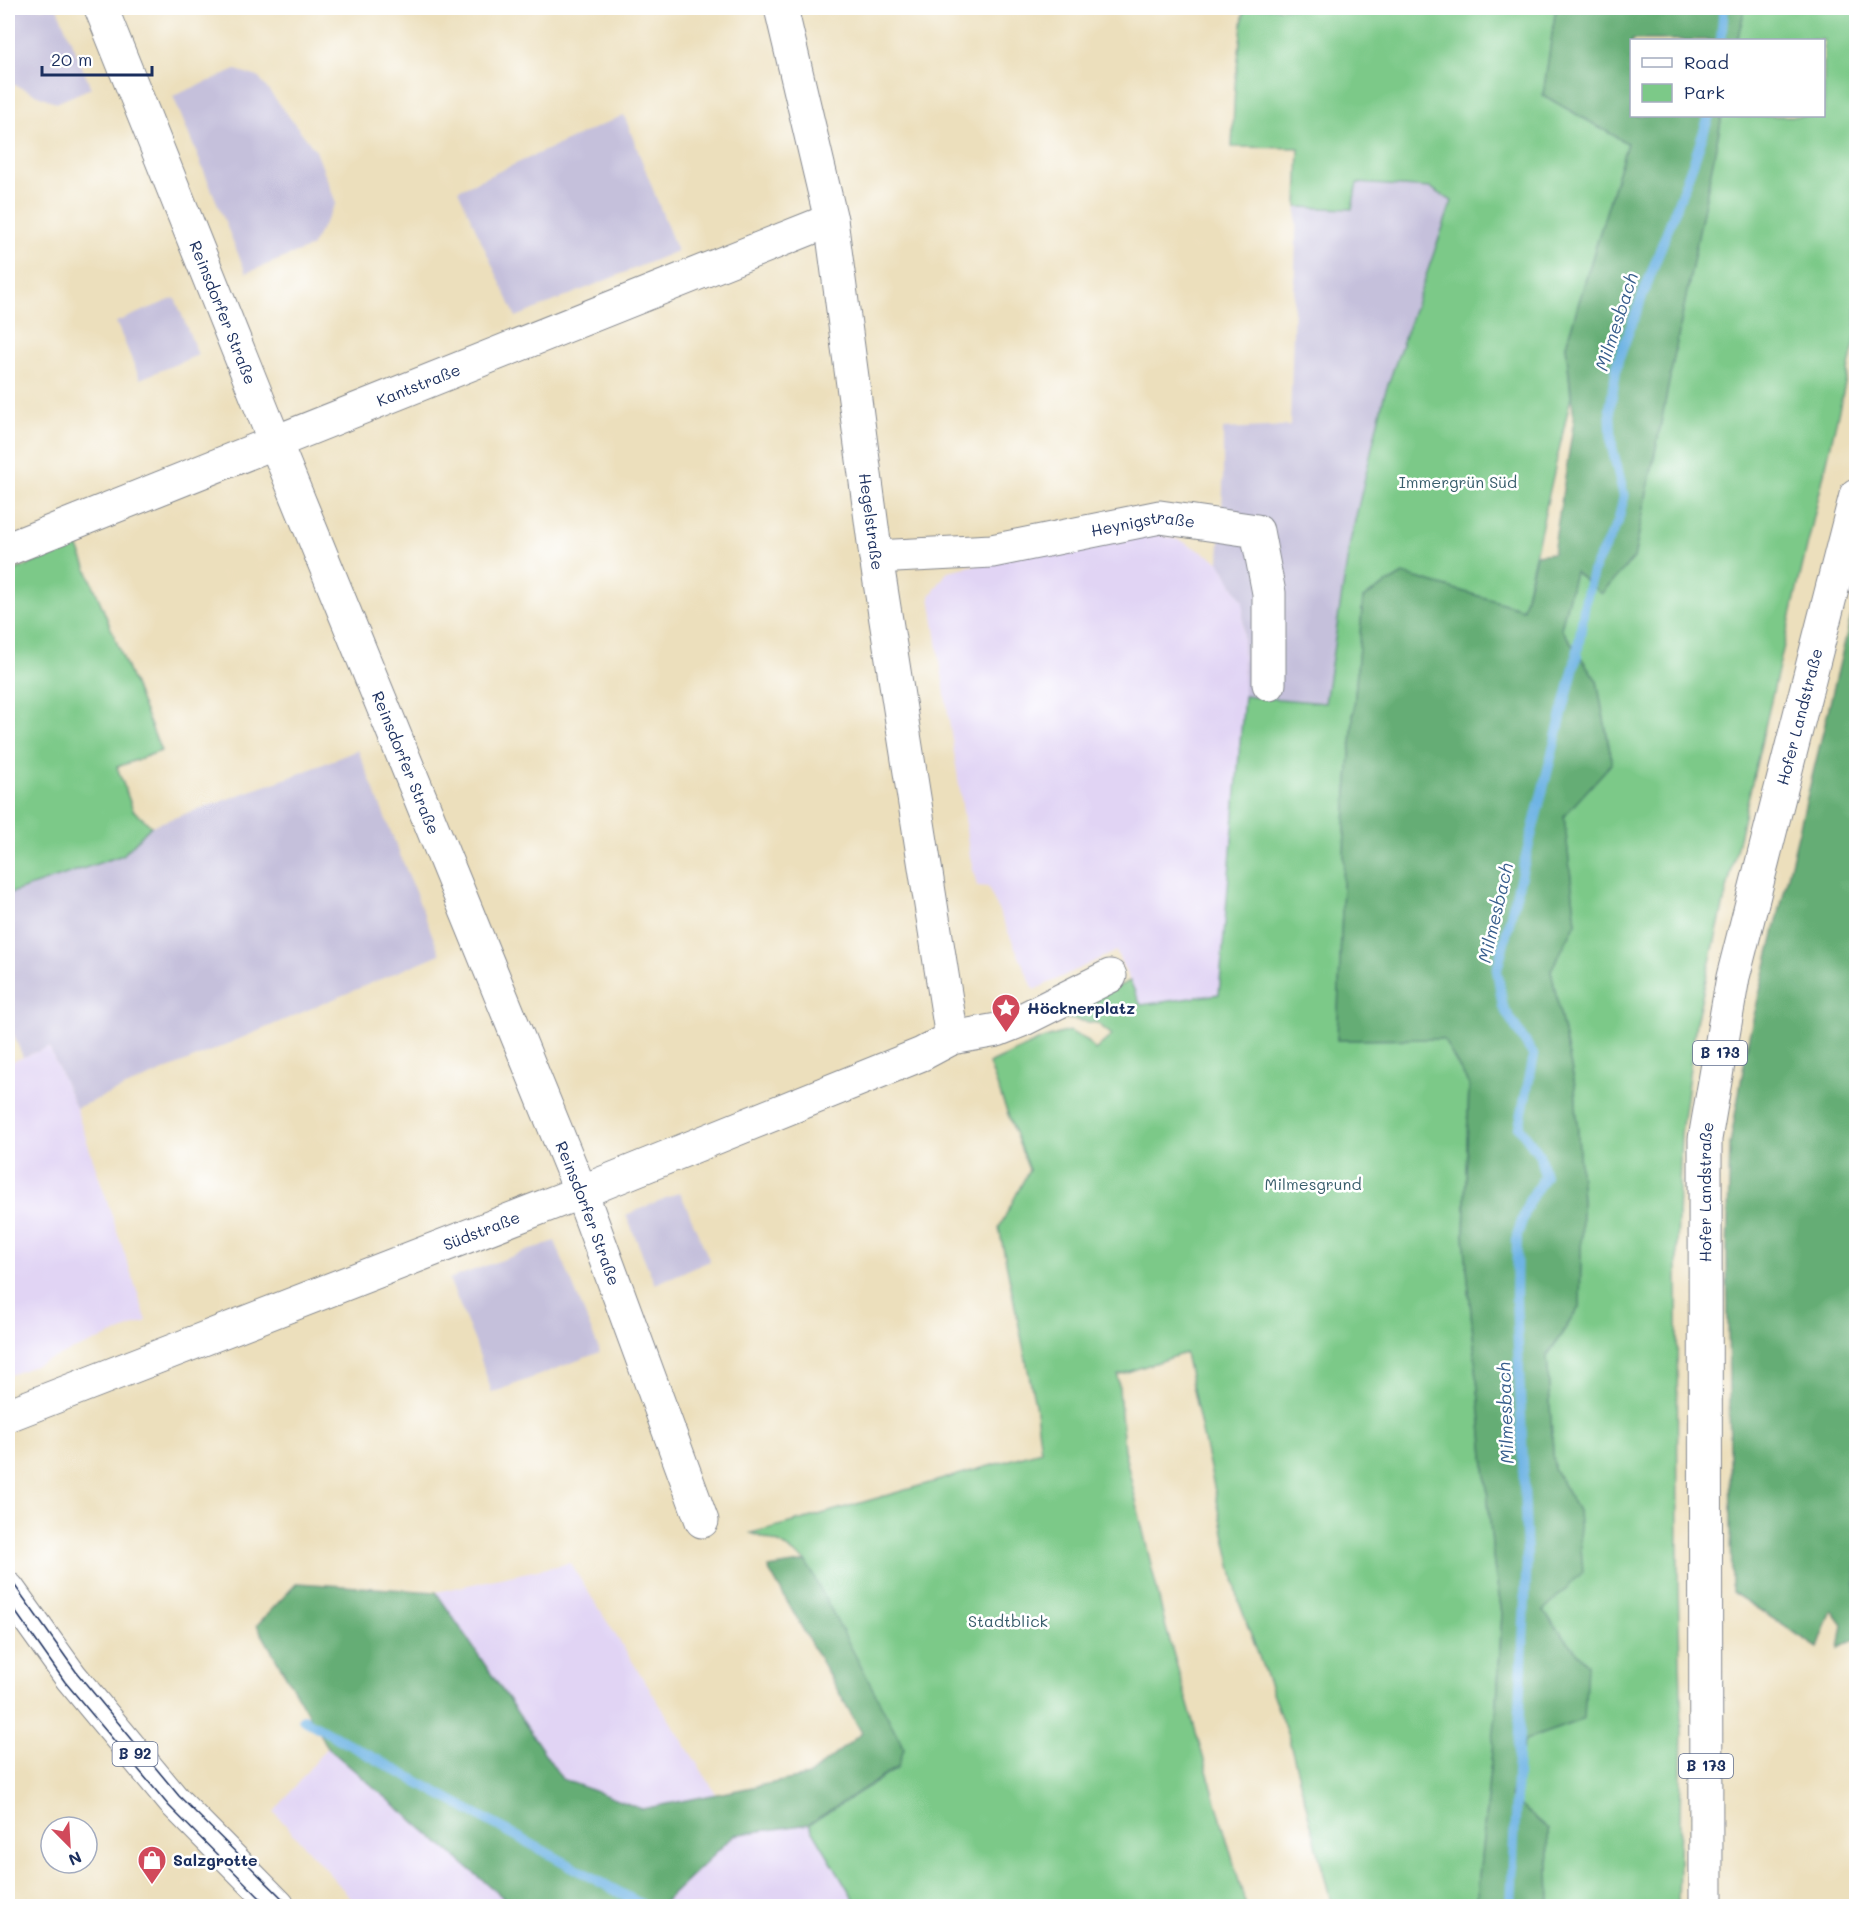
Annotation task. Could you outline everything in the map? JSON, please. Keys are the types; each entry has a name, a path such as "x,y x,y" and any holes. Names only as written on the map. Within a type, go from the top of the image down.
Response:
{"street":[{"name":"Reinsdorfer Straße","path":"101,8 275,442 581,1192 702,1521"},
{"name":"Hegelstraße","path":"781,8 831,220 876,557 952,1038"},
{"name":"Kantstraße","path":"8,549 831,220"},
{"name":"Hofer Landstraße","path":"1706,1906 1705,1139 1733,977 1857,495"},
{"name":"Heynigstraße","path":"876,557 992,551 1160,517 1257,531 1269,593 1269,684"},
{"path":"952,1038 1005,1027 1110,976"},
{"name":"Südstraße","path":"8,1415 581,1192 922,1054 952,1038"},
{"name":"B 92","path":"8,1589 71,1677 174,1801 278,1906"}],"shaded area":[{"path":"8,8 57,8 91,88 56,103 8,82"},
{"path":"236,70 258,77 316,151 336,203 311,247 246,273 173,96"},
{"path":"624,115 677,251 516,317 458,190"},
{"path":"1356,183 1431,188 1452,201 1384,396 1350,542 1325,704 1244,696 1243,602 1219,561 1223,490 1223,429 1290,426 1297,207 1352,209"},
{"path":"175,298 198,355 140,379 116,322"},
{"path":"1140,529 1182,541 1219,561 1243,602 1244,696 1219,994 1141,1005 1116,951 1034,990 988,887 977,886 970,857 930,596 948,571"},
{"path":"358,750 440,954 76,1108 49,1047 23,1057 8,1022 8,894 123,855 151,826 296,775"},
{"path":"49,1047 76,1108 147,1321 8,1376 8,1063"},
{"path":"680,1192 710,1261 655,1284 626,1215"},
{"path":"555,1241 600,1352 492,1393 475,1342 449,1279"},
{"path":"570,1563 717,1795 642,1809 562,1779 436,1592"},
{"path":"327,1747 513,1906 358,1906 274,1812"},
{"path":"809,1824 858,1906 660,1906 734,1834"}],"green space":[{"path":"1244,8 1556,8 1543,95 1627,143 1566,345 1571,397 1523,609 1403,574 1363,598 1346,805 1337,1040 1444,1039 1469,1085 1464,1235 1494,1566 1502,1613 1497,1703 1476,1906 1332,1906 1289,1739 1239,1602 1185,1353 1118,1375 1124,1450 1166,1628 1246,1906 858,1906 809,1824 898,1768 806,1562 781,1544 751,1533 1041,1451 1035,1404 999,1228 1029,1170 989,1064 1042,1039 1069,1031 1087,1040 1095,1050 1112,1035 1097,1023 1052,1017 1130,981 1141,1005 1219,994 1244,696 1325,703 1350,542 1384,396 1452,201 1431,188 1357,183 1352,209 1297,207 1299,148 1232,147 1235,86"},
{"path":"1556,8 1745,8 1737,39 1630,39 1630,117 1722,117 1634,558 1601,594 1575,572 1561,628 1597,681 1612,763 1564,816 1576,923 1551,970 1575,1086 1582,1202 1580,1306 1547,1356 1554,1468 1578,1511 1583,1572 1543,1611 1587,1664 1584,1719 1525,1740 1510,1797 1548,1829 1550,1906 1476,1906 1497,1703 1502,1613 1494,1566 1464,1235 1469,1085 1443,1039 1337,1040 1346,805 1363,598 1403,574 1523,609 1536,555 1553,553 1574,420 1566,345 1627,143 1543,95"},
{"path":"1745,8 1856,8 1856,337 1696,1022 1681,1134 1677,1246 1678,1588 1682,1728 1678,1906 1550,1906 1548,1829 1509,1797 1525,1740 1584,1719 1543,1611 1578,1511 1554,1468 1547,1356 1580,1306 1582,1202 1575,1086 1551,970 1576,923 1564,816 1612,762 1597,681 1561,628 1575,572 1634,558 1722,117 1825,117 1825,39 1737,39"},
{"path":"77,545 161,751 117,767 133,810 151,826 123,855 8,894 8,573"},
{"path":"1856,596 1856,1639 1839,1648 1843,1625 1832,1610 1818,1648 1732,1592 1727,1255 1730,1144 1749,1036"},
{"path":"806,1562 904,1748 898,1767 809,1824 734,1835 660,1906 513,1906 327,1747 257,1625 297,1583 436,1592 562,1779 642,1809 808,1776 862,1733 768,1568"}],"waterway":[{"name":"Milmesbach","path":"1721,39 1724,8"},
{"name":"Milmesbach","path":"1511,1906 1527,1556 1516,1298 1517,1235 1529,1201 1545,1176 1539,1154 1519,1127 1534,1056 1503,1007 1497,970 1577,655 1585,603 1594,568 1618,522 1624,496 1612,447 1610,408 1618,360 1709,117"},
{"path":"303,1719 644,1906"}],"tram line":[{"path":"8,1576 77,1673 179,1796 290,1906"},
{"path":"8,1601 65,1682 169,1806 268,1906"}],"place":[{"name":"Höcknerplatz","path":"1006,1034"},
{"name":"Salzgrotte","path":"152,1886"}],"park label":[{"name":"Immergrün Süd","path":"1458,482"},
{"name":"Milmesgrund","path":"1313,1184"},
{"name":"Stadtblick","path":"1008,1621"}]}
